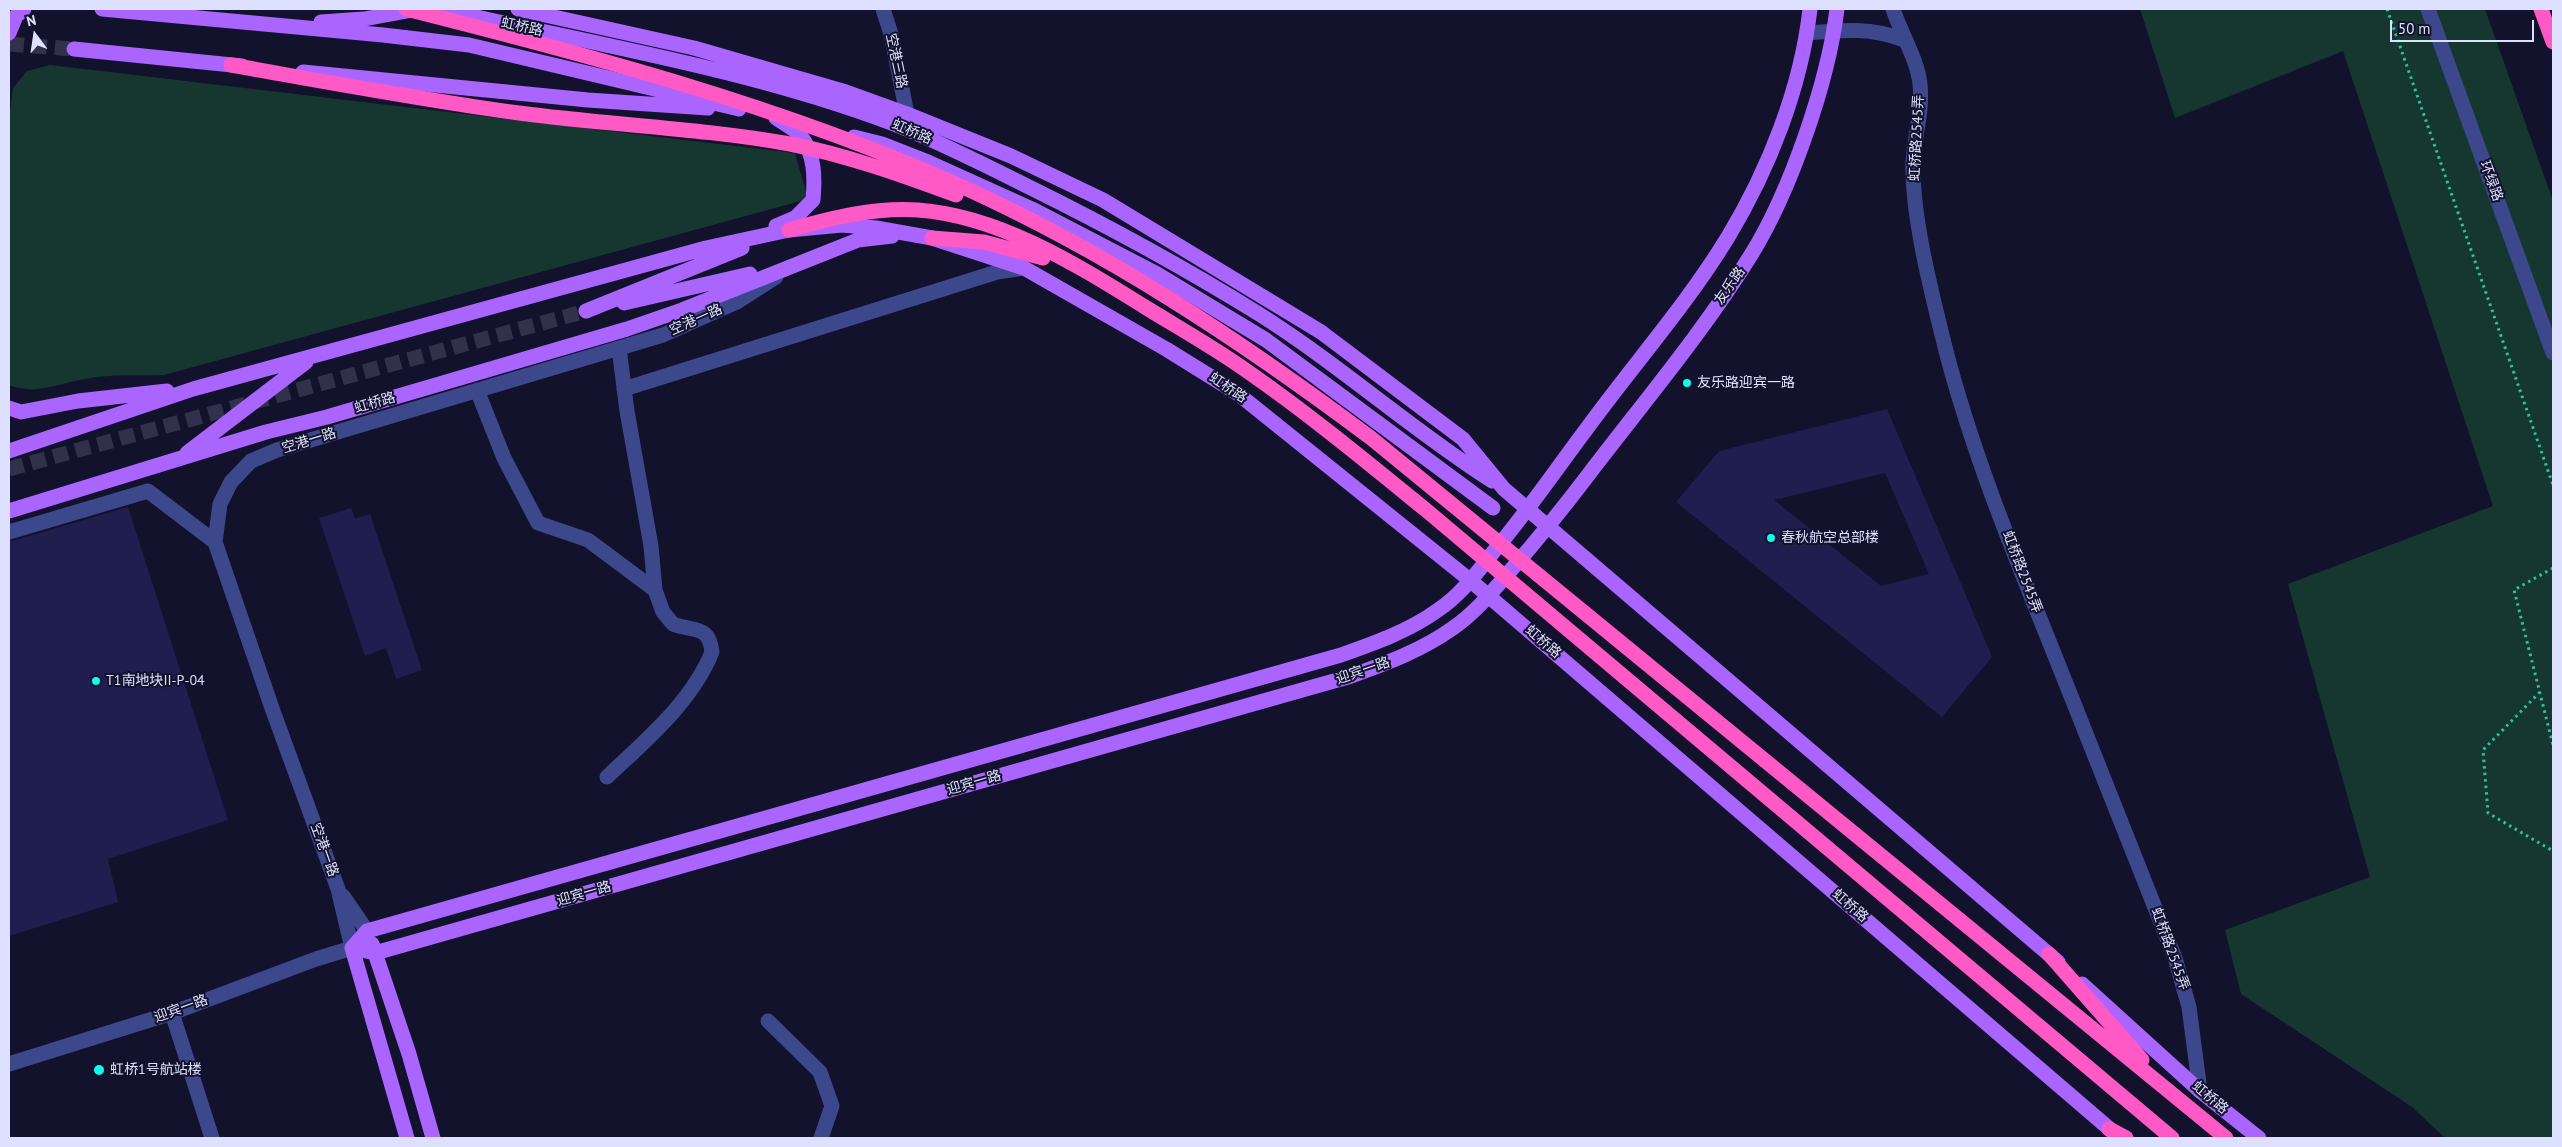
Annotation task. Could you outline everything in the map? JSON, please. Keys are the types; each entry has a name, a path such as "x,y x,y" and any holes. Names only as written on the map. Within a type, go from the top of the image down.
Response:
{"highway":[{"path":"406,9 547,44 719,95 821,129 958,185 1108,262 1176,301 1253,351 1378,444 2226,1138"},
{"path":"2541,9 2553,42"},
{"path":"231,65 376,91 520,113 734,135 792,145 861,162 1035,224"},
{"path":"788,230 856,214 892,209 920,210 960,217 1016,236 1094,276 1247,370 1344,443 2172,1138"},
{"path":"932,238 984,242 1034,254 1094,276"},
{"path":"2049,954 2171,1094"},
{"path":"2114,1134 2126,1138"}],"main road":[{"path":"9,33 16,16 24,9"},
{"path":"102,9 383,35 469,45 882,144 928,162 1032,209 1157,274 1266,340 1493,508"},
{"name":"虹桥路","path":"265,25 364,19 417,9 467,15 686,64 811,96 894,124 966,156 1095,220 1260,315 1330,362 1451,455 1504,489 2049,954 2200,1091 2258,1138"},
{"name":"虹桥路","path":"518,9 694,48 846,92 1012,156 1103,200 1321,332 1463,439 1504,489"},
{"path":"1529,509 1586,429 1685,300 1727,238 1752,194 1772,148 1792,93 1808,33 1810,9"},
{"name":"友乐路","path":"1549,526 1722,298 1752,254 1777,206 1816,100 1834,30 1837,9"},
{"path":"74,49 588,100 749,111"},
{"path":"740,242 795,218 813,200 815,176 810,155 800,136 776,118"},
{"name":"虹桥路","path":"9,451 193,389 312,358 602,275 788,230 842,225 876,228 932,238 1024,268 1166,349 1237,393 1489,596 2114,1134"},
{"path":"788,230 586,311 797,263"},
{"name":"虹桥路","path":"9,511 180,458 627,329 682,310 858,240 883,236 909,235"},
{"path":"180,458 312,358"},
{"path":"9,408 20,412 78,401 193,389"},
{"name":"迎宾一路","path":"367,931 1341,656 1396,635 1439,610 1471,581 1529,509"},
{"name":"迎宾一路","path":"352,948 375,952 1348,677 1405,656 1454,628 1489,596 1549,526"},
{"path":"352,948 367,931"},
{"name":"空港一路","path":"367,931 410,1054 432,1138"},
{"name":"空港一路","path":"352,948 407,1138"}],"street":[{"name":"空港三路","path":"883,9 891,34 907,114"},
{"name":"虹桥路2545弄","path":"1893,9 1917,69 1920,86 1920,111 1913,164 1915,196 1926,260 1946,348 1971,434 2027,585 2175,958 2189,1007 2200,1091"},
{"name":"环绿路","path":"2428,9 2553,353"},
{"path":"1808,33 1834,30 1886,33 1904,40"},
{"name":"空港一路","path":"352,948 338,889 273,711 215,542 220,504 231,482 251,461 277,450 664,335 737,302 797,263"},
{"path":"624,389 997,272 1024,268"},
{"path":"607,777 656,731 690,691 712,652 709,636 704,632 673,624 663,612 655,590 651,546 624,389 619,348"},
{"path":"477,390 504,458 538,524 588,540 655,590"},
{"path":"9,532 148,491 215,542"},
{"name":"空港一路","path":"338,889 367,931"},
{"name":"迎宾一路","path":"9,1064 172,1013 316,959 352,948"},
{"path":"172,1013 212,1138"},
{"path":"768,1021 820,1072 832,1106 821,1138"}],"path":[{"path":"2387,9 2553,484"},
{"path":"2553,568 2514,590 2553,744"},
{"path":"2540,692 2483,750 2488,813 2553,850"}],"green space":[{"path":"2140,9 2485,9 2553,201 2553,1138 2445,1138 2412,1107 2241,994 2225,930 2370,877 2288,584 2493,506 2343,51 2175,118"},
{"path":"50,65 795,153 808,199 164,375 100,377 40,389 20,388 9,385 9,121 13,88 27,71"}],"building":[{"name":"春秋航空总部楼","path":"1887,409 1992,657 1942,717 1676,502 1719,451","holes":["1885,473 1929,574 1881,586 1774,500"]},
{"name":"T1南地块II-P-04","path":"128,507 228,820 108,859 118,902 9,936 9,542"},
{"path":"351,508 355,519 370,514 422,670 396,679 386,648 365,656 319,518"}],"tunnel":[{"path":"9,44 74,49"},
{"path":"9,469 586,311"}],"place":[{"name":"友乐路迎宾一路","path":"1687,383"},
{"name":"春秋航空总部楼","path":"1771,538"},
{"name":"T1南地块II-P-04","path":"96,681"},
{"name":"虹桥1号航站楼","path":"99,1070"}]}
